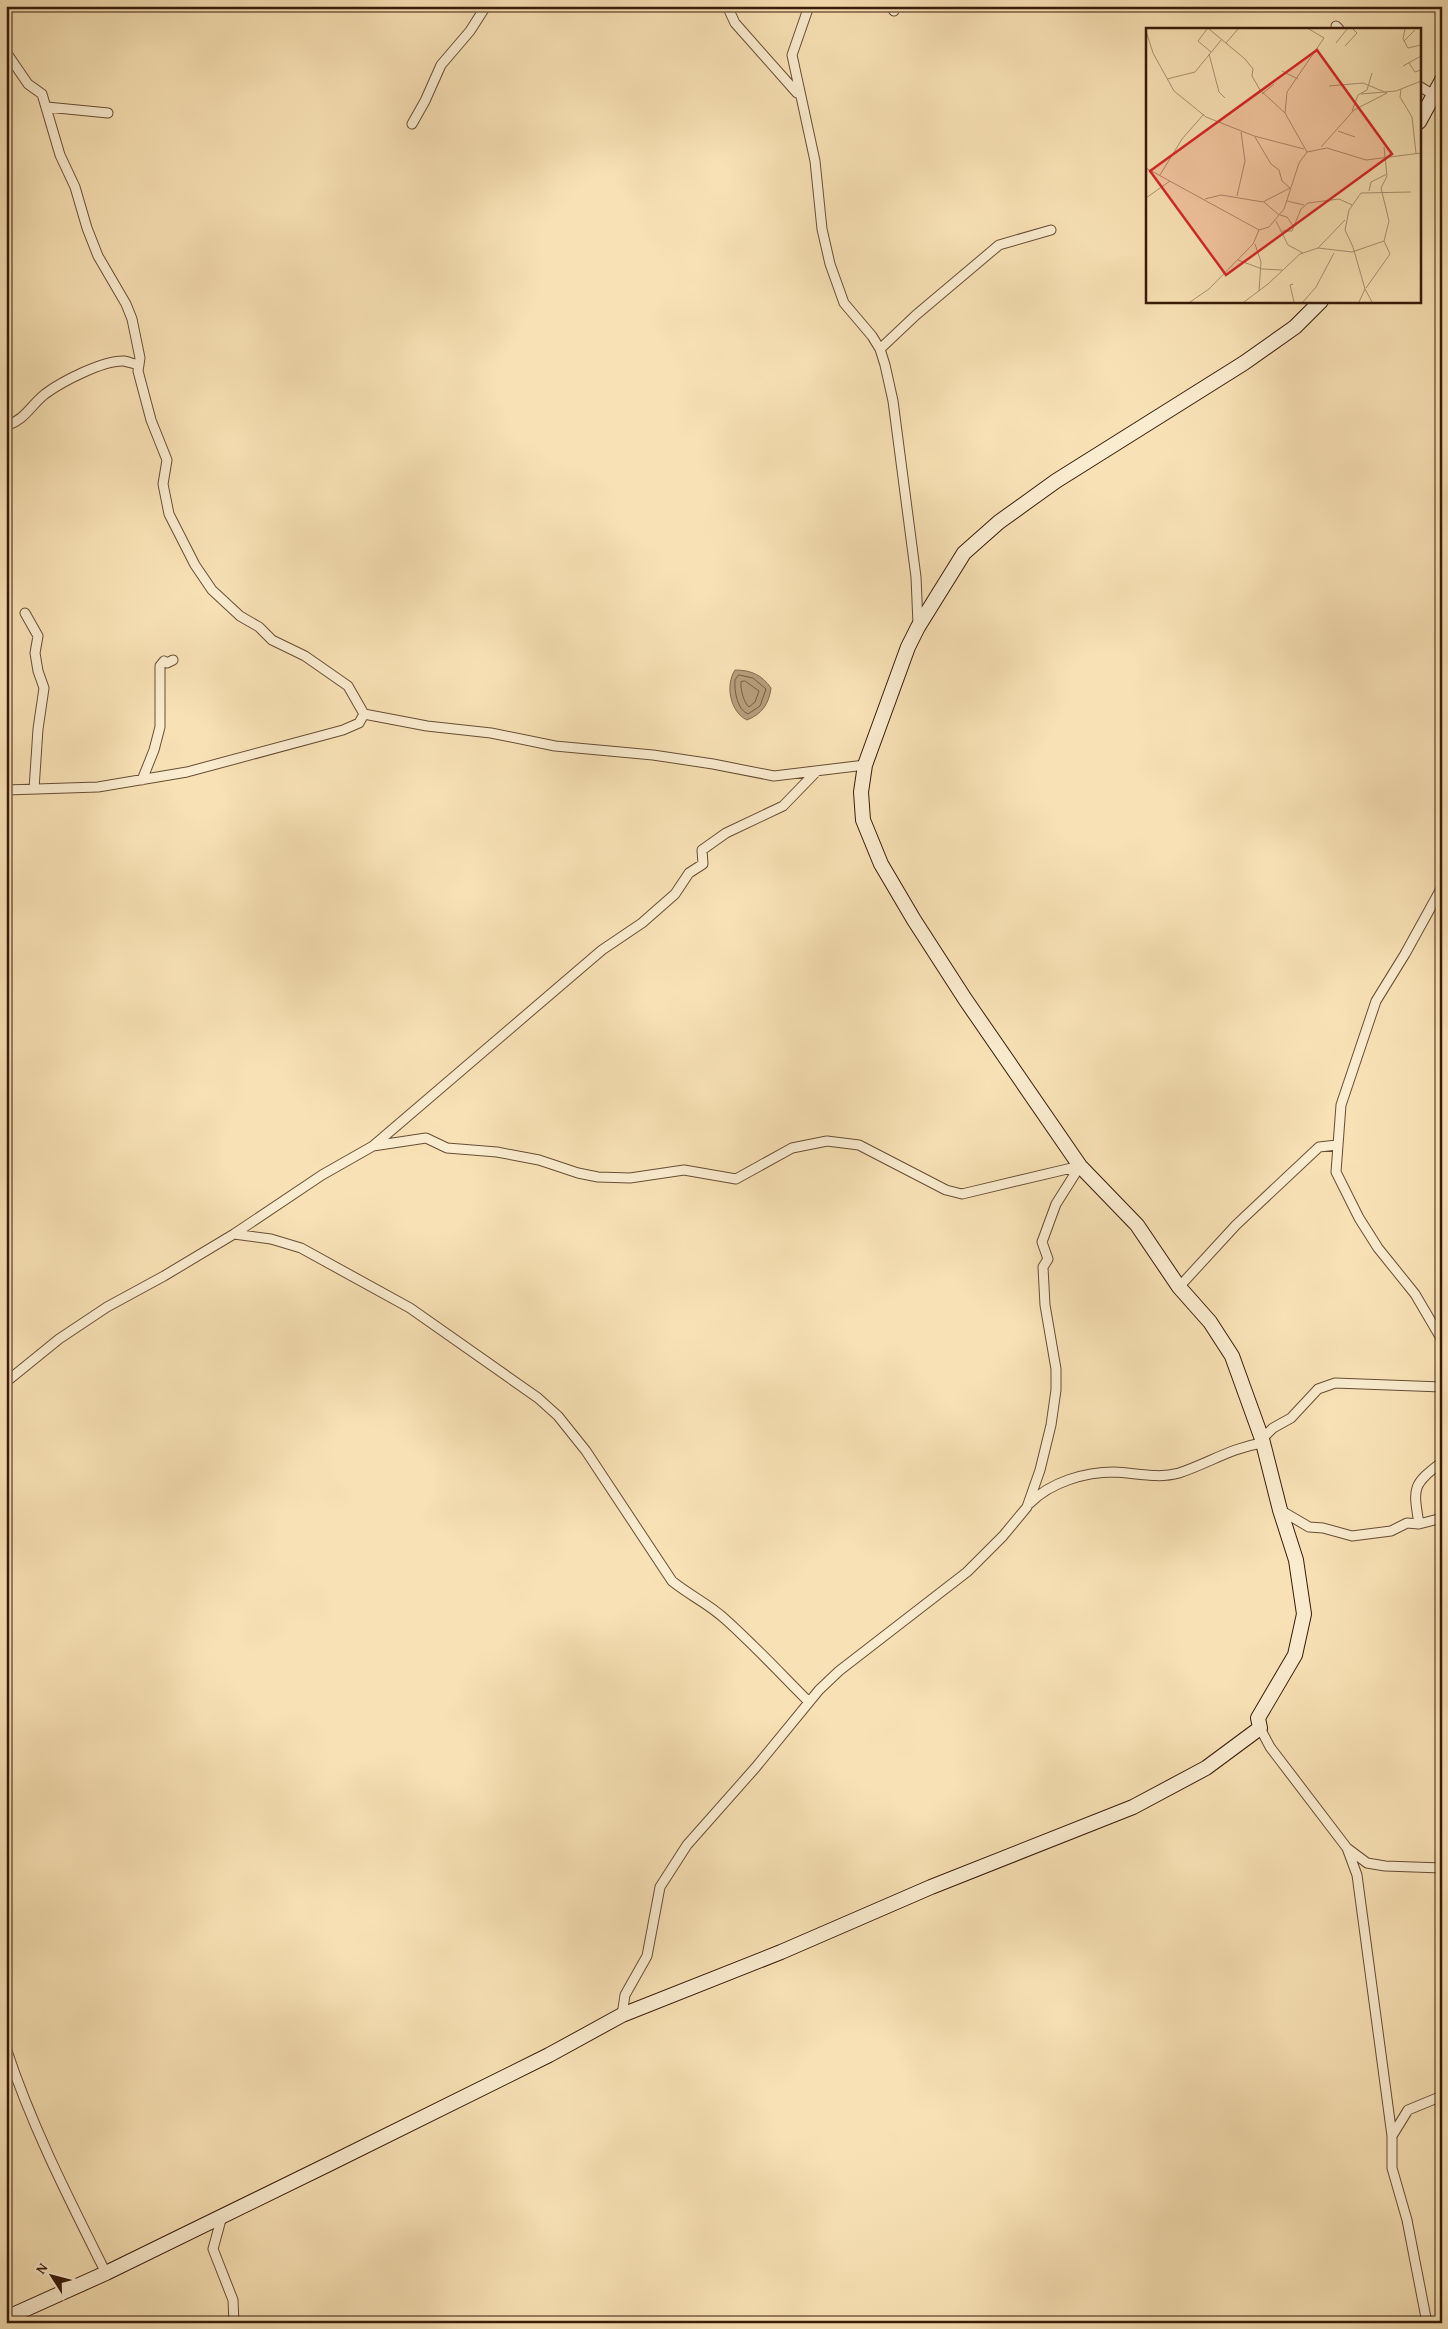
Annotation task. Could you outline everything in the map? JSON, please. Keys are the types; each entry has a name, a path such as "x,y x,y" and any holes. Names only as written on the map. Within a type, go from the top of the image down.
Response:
{"street":[{"path":"412,124 442,65 470,31 486,6"},
{"path":"727,6 735,23 798,94"},
{"path":"809,6 792,55 798,94 814,162 822,230 830,264 844,303 872,336 880,349 893,401 916,577 918,627"},
{"path":"6,52 28,84 42,94 60,155 75,187 87,228 98,256 126,304 132,319 140,358 138,371 151,420 167,460 163,484 169,514 195,565 212,590 240,616 259,627 272,640 305,656 348,686 364,714 427,726 491,733 555,746 653,755 774,776 865,765"},
{"path":"1420,121 1438,98 1442,80"},
{"path":"1420,87 1438,98"},
{"path":"47,107 108,113"},
{"path":"880,349 916,315 1000,244 1051,230"},
{"path":"1320,302 1295,327 1244,363 1056,481 999,522 964,554 918,627 908,647 865,765 861,792 864,820 882,864 914,920 965,999 1080,1166 1137,1225 1179,1287 1210,1322 1232,1356 1262,1441 1280,1510 1296,1560 1304,1614 1295,1655 1258,1718 1260,1728 1270,1747 1347,1848 1367,1863 1385,1866 1442,1868"},
{"path":"6,426 23,418 45,394 80,375 108,363 124,361 139,365"},
{"path":"25,613 38,636 35,653 38,671 44,688 38,729 34,789"},
{"path":"142,780 154,750 160,727 160,666 164,662 173,660"},
{"path":"6,790 98,787 187,772 343,730 359,723 364,714"},
{"path":"6,1382 59,1339 107,1307 164,1276 234,1234 322,1176 373,1146 602,950 642,923 675,894 689,873 702,864 702,850 726,833 784,806 816,772"},
{"path":"1442,887 1405,954 1376,1001 1341,1105 1336,1172 1348,1198 1378,1248 1415,1294 1442,1340"},
{"path":"373,1146 426,1138 447,1148 497,1152 539,1160 578,1173 598,1177 630,1178 684,1170 736,1179 792,1148 827,1141 843,1142 859,1145 946,1190 962,1194 1080,1166"},
{"path":"1179,1287 1236,1225 1319,1147 1337,1145"},
{"path":"1027,1507 1040,1470 1051,1425 1056,1390 1056,1369 1045,1305 1043,1268 1048,1259 1042,1242 1056,1204 1080,1166"},
{"path":"234,1234 272,1239 301,1248 410,1308 538,1398 558,1416 586,1451 672,1580 685,1592 697,1597 725,1619 809,1702"},
{"path":"622,2015 625,1995 647,1956 660,1887 687,1845 756,1767 809,1702 839,1670 966,1572 1003,1536 1040,1493 1058,1483 1080,1477 1113,1472 1148,1476 1178,1473 1242,1446 1262,1441 1273,1428 1291,1418 1318,1389 1335,1383 1442,1387"},
{"path":"1419,1524 1414,1495 1420,1479 1442,1462"},
{"path":"1280,1510 1309,1527 1323,1528 1352,1536 1391,1531 1408,1524 1419,1524 1442,1518"},
{"path":"6,2318 106,2273 222,2216 549,2055 622,2015 781,1952 931,1887 1133,1807 1206,1768 1260,1728"},
{"path":"1347,1848 1357,1875 1392,2136 1392,2168 1407,2220 1427,2323"},
{"path":"6,2048 20,2090 44,2148 106,2273"},
{"path":"1392,2136 1408,2110 1442,2096"},
{"path":"222,2216 213,2249 233,2300 234,2323"}],"water":[{"path":"735,670 756,674 771,688 769,699 764,708 757,715 747,720 737,711 731,698 730,683"}]}
